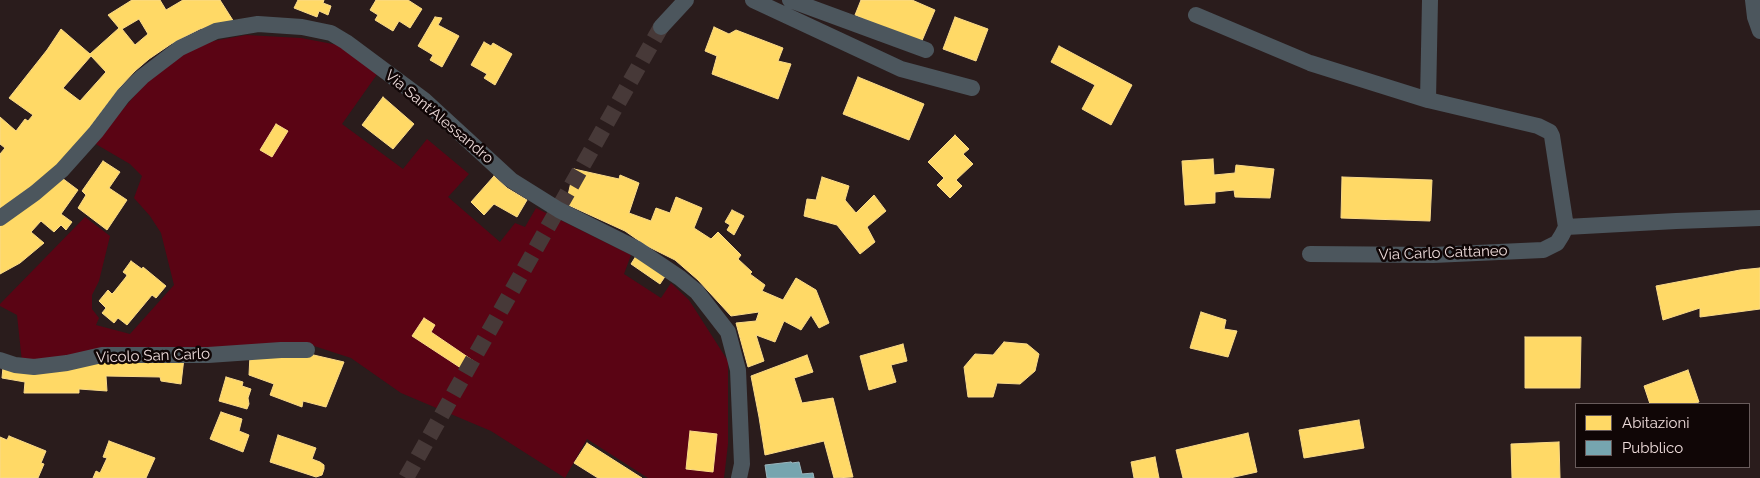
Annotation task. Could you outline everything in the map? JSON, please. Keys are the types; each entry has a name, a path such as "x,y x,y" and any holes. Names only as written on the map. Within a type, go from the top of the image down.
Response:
{"street":[{"path":"661,27 686,0"},
{"path":"754,0 901,69 972,88"},
{"path":"790,0 926,50"},
{"path":"1428,100 1430,0"},
{"path":"1753,0 1755,17 1760,31"},
{"path":"1196,15 1310,63 1428,100 1538,126 1550,132 1566,227 1676,220 1760,218"},
{"name":"Via Sant'Alessandro","path":"0,218 35,193 62,170 96,132 123,96 142,76 180,48 216,31 258,24 302,27 331,33 424,100 511,180 559,210 637,249 697,292 728,332 738,370 742,464 739,478"},
{"name":"Via Carlo Cattaneo","path":"1310,254 1433,255 1543,250 1557,243 1566,227"},
{"name":"Vicolo San Carlo","path":"0,360 15,365 34,367 67,363 102,355 208,355 308,350"}],"shaded area":[{"path":"246,35 301,38 338,45 378,73 342,124 403,169 427,139 469,174 448,197 500,242 515,223 525,227 536,208 631,255 624,274 661,298 671,283 689,300 728,361 728,444 724,478 648,478 587,439 565,478 491,431 401,393 351,358 311,345 22,362 17,315 0,306 0,304 85,217 110,236 99,281 92,295 92,309 99,318 96,325 130,334 174,285 161,233 150,216 134,198 142,176 130,164 94,143 148,80 180,55 208,42"}],"building: Abitazioni":[{"path":"132,0 160,0 166,10 183,0 220,0 234,22 200,29 171,44 149,59 120,87 77,144 52,171 0,209 0,154 5,148 0,144 0,117 16,131 25,119 28,121 33,115 9,98 61,29 90,54 119,28 108,15","holes":["139,19 148,34 135,45 122,29","91,56 106,72 80,101 63,88"]},
{"path":"298,0 324,0 323,3 331,6 328,15 319,11 317,17 294,8"},
{"path":"376,0 408,0 422,9 410,28 399,21 393,31 375,20 378,15 370,10"},
{"path":"861,0 912,0 935,10 921,43 855,15"},
{"path":"435,17 442,18 438,25 459,36 442,67 430,60 433,55 418,46"},
{"path":"955,17 988,29 976,61 943,49"},
{"path":"714,27 729,34 736,30 783,48 778,61 791,64 778,99 712,74 717,56 705,51"},
{"path":"484,42 491,46 493,43 512,54 495,85 484,78 487,74 471,65"},
{"path":"1059,46 1132,85 1111,125 1082,109 1095,85 1051,62"},
{"path":"858,77 924,104 909,140 843,114"},
{"path":"383,97 414,124 393,149 362,125"},
{"path":"276,124 288,131 272,157 260,150"},
{"path":"955,135 969,149 963,154 973,164 956,180 962,186 950,198 937,185 944,178 928,162"},
{"path":"1213,159 1214,175 1235,173 1236,165 1274,169 1270,198 1235,197 1234,190 1215,192 1215,203 1185,205 1182,161"},
{"path":"103,161 120,172 109,188 127,200 107,230 78,208 86,195 82,191"},
{"path":"574,169 619,179 620,175 639,183 629,213 651,221 656,208 670,213 676,197 702,208 694,228 711,239 718,232 741,255 738,259 752,272 750,274 765,285 762,291 783,300 796,278 816,290 829,323 819,328 811,315 801,330 784,321 775,342 756,335 764,361 748,367 736,323 756,321 759,312 731,316 698,280 675,260 645,245 625,231 566,204"},
{"path":"494,176 507,188 527,200 517,217 494,204 484,215 471,202"},
{"path":"822,177 849,186 845,200 856,213 874,195 886,211 867,227 875,242 860,254 837,225 804,216 807,199 816,200"},
{"path":"1342,177 1432,180 1430,221 1341,218"},
{"path":"62,178 78,190 61,214 72,222 66,230 61,225 54,232 41,221 31,232 44,243 20,263 0,274 0,225"},
{"path":"732,210 744,216 734,235 727,230 730,225 725,222"},
{"path":"636,256 666,275 660,284 631,264"},
{"path":"131,261 142,269 143,267 166,286 156,298 152,295 127,325 118,318 114,323 102,313 106,308 99,301 108,290 112,294 126,277 127,275 123,272"},
{"path":"1760,268 1760,309 1700,317 1700,308 1663,320 1656,286"},
{"path":"1201,312 1226,320 1224,329 1237,331 1228,357 1190,348"},
{"path":"424,318 435,325 431,332 478,364 470,374 412,336"},
{"path":"1525,337 1581,337 1580,388 1525,388"},
{"path":"1004,342 1027,344 1039,354 1035,371 1020,384 997,383 993,397 968,397 964,367 975,354 993,355"},
{"path":"903,344 907,361 891,365 896,382 869,390 860,356"},
{"path":"305,353 344,362 326,407 303,401 302,407 270,395 274,384 249,375 250,355"},
{"path":"807,355 813,372 794,378 802,403 833,398 853,477 834,478 824,441 765,455 751,376"},
{"path":"184,358 181,384 161,381 160,377 106,376 107,391 79,389 79,393 24,393 25,382 2,378 3,367"},
{"path":"1688,370 1699,402 1650,403 1644,386"},
{"path":"226,377 243,382 242,386 251,389 247,409 219,401"},
{"path":"221,412 242,419 239,431 249,435 243,452 210,439"},
{"path":"1359,420 1364,448 1304,458 1299,430"},
{"path":"690,431 717,434 713,472 686,469"},
{"path":"1248,433 1257,472 1230,478 1183,478 1176,450"},
{"path":"278,435 316,448 312,459 324,465 322,475 316,477 270,462"},
{"path":"9,436 46,451 41,463 44,464 38,478 0,478 0,437 7,440"},
{"path":"109,441 155,458 146,478 93,478 96,471 100,473 107,458 103,457"},
{"path":"1559,442 1560,478 1512,478 1511,444"},
{"path":"587,443 642,478 598,478 574,463"},
{"path":"1155,457 1159,478 1134,478 1131,462"}],"building: Pubblico":[{"path":"799,462 802,474 813,473 814,478 767,478 765,465"}],"tunnel":[{"path":"406,478 661,27"}]}
